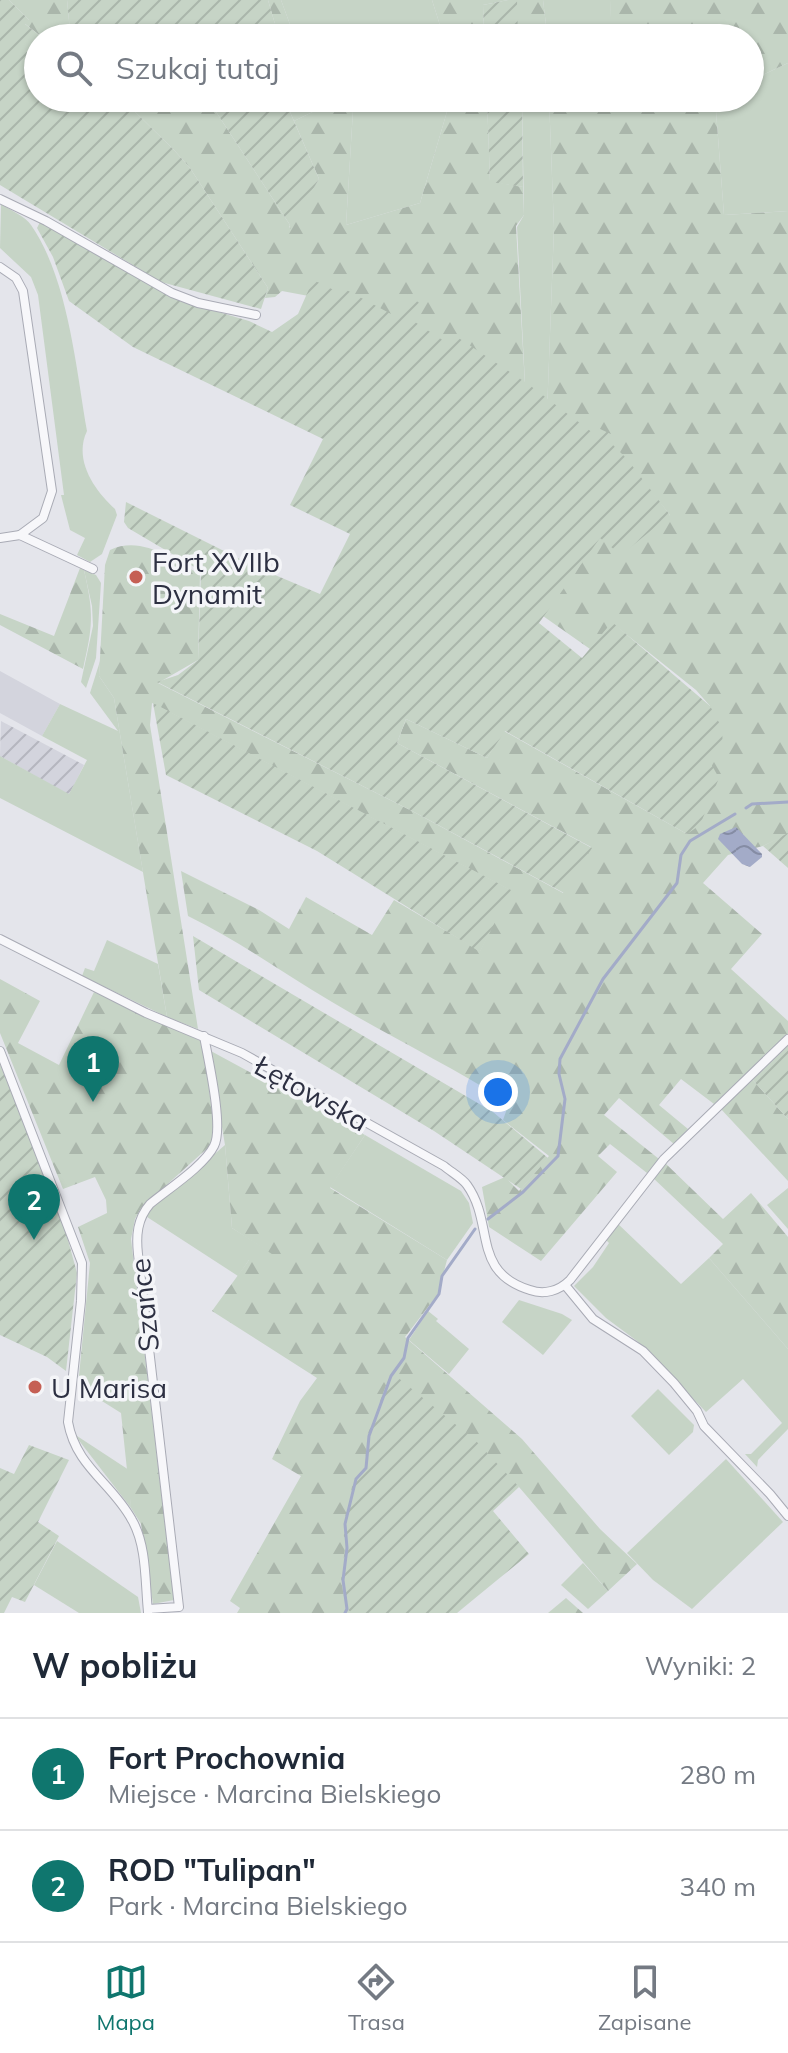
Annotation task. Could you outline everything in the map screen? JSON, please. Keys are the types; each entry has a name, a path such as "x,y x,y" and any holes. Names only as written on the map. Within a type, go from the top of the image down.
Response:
{"street":[{"path":"0,199 46,221 172,293 198,303 256,315"},
{"path":"0,267 16,278 23,291 52,491 43,518 20,535 0,538"},
{"path":"20,535 93,569"},
{"name":"Łętowska","path":"0,939 146,1013 242,1053 444,1166 466,1183 475,1200 487,1252 501,1275 515,1284 540,1292 565,1285"},
{"name":"Szańce","path":"148,1611 179,1607 137,1246 138,1228 144,1211 204,1159 215,1144 218,1125 204,1036"},
{"path":"788,1039 664,1159 565,1285 593,1319 643,1351 674,1383 697,1411 704,1426 788,1516"},
{"path":"0,1051 82,1263 68,1422 70,1433 78,1453 125,1510 138,1531 148,1611"}],"shaded area":[{"path":"0,671 60,704 42,736 0,713"},
{"path":"1,721 84,765 69,795 0,756"}],"green space":[{"path":"0,0 9,0 30,21 24,24 24,112 135,112 190,168 268,288 261,309 161,282 0,185"},
{"path":"9,0 67,0 69,24 24,23 29,20"},
{"path":"67,0 268,0 275,24 69,24"},
{"path":"268,0 281,0 290,24 275,24"},
{"path":"281,0 432,0 440,24 290,24"},
{"path":"432,0 508,0 483,5 484,24 440,24"},
{"path":"517,0 543,0 546,24 517,24"},
{"path":"517,0 518,24 484,24 483,5"},
{"path":"543,0 610,0 611,24 546,24"},
{"path":"610,0 788,0 788,63 764,74 764,24 611,24"},
{"path":"788,63 788,211 724,215 716,112 764,112 764,74"},
{"path":"135,112 216,112 290,225 289,228 319,179 294,121 313,112 353,112 346,225 420,203 447,112 488,112 490,181 523,187 524,215 516,226 526,403 378,309 282,291 275,297 265,298 268,288 190,168"},
{"path":"216,112 290,112 319,179 290,229"},
{"path":"290,112 313,112 294,121"},
{"path":"353,112 447,112 420,203 346,225"},
{"path":"488,112 522,112 523,187 490,182"},
{"path":"522,112 550,112 554,228 547,413 526,403 517,227 524,215"},
{"path":"550,112 716,112 724,215 788,211 788,834 763,846 728,855 703,883 762,934 731,969 788,1021 788,1035 714,1104 681,1079 659,1105 688,1129 674,1144 619,1098 604,1115 659,1159 647,1173 610,1144 598,1156 617,1172 541,1261 489,1227 482,1187 505,1177 519,1191 549,1156 503,1120 509,1103 188,916 181,871 259,910 289,929 306,897 372,935 394,900 480,951 510,890 152,703 150,725 198,1029 167,1017 114,698 99,676 105,565 110,550 133,545 145,547 200,574 198,660 158,683 414,812 563,893 591,847 397,743 406,719 487,758 504,731 687,834 710,762 710,706 696,690 612,623 590,649 543,616 600,537 670,515 649,489 547,413 554,228"},
{"path":"1,204 31,225 54,271 69,324 87,431 83,442 84,464 94,484 117,515 102,554 90,562 77,555 85,538 70,530 61,495 64,495 38,295 31,277 0,248"},
{"path":"40,222 181,301 249,321 272,332 298,314 313,280 338,292 341,287 393,315 408,294 423,306 415,322 447,343 454,335 528,384 593,433 598,428 613,435 609,441 627,459 670,515 621,555 600,538 539,623 582,658 612,622 710,706 722,728 723,750 710,762 719,778 700,825 687,834 505,731 487,758 406,719 397,743 592,848 564,893 414,812 157,682 178,675 198,660 201,571 128,528 124,522 126,502 256,567 320,594 350,534 290,505 323,439 133,347 69,301 53,257 37,228"},
{"path":"80,568 84,570 91,609 83,669 0,625 0,614 54,636"},
{"path":"84,570 96,575 101,583 96,658 86,688 81,682 93,626"},
{"path":"100,661 99,676 114,698 143,872 0,798 0,756 69,794 87,760 42,736 60,704 118,731 90,693"},
{"path":"153,703 511,890 480,952 317,851 166,775"},
{"path":"788,833 788,868 763,846"},
{"path":"193,936 493,1112 548,1158 521,1189 434,1131 199,990"},
{"path":"107,940 158,964 167,1017 82,976 85,968 94,971"},
{"path":"0,979 40,1001 18,1043 59,1065 94,992 203,1042 214,1128 212,1144 141,1208 131,1239 174,1600 153,1604 141,1524 131,1508 121,1413 78,1386 90,1263 78,1227 107,1213 106,1200 95,1177 63,1189 0,1033"},
{"path":"788,1044 788,1119 751,1078"},
{"path":"209,1050 365,1135 330,1188 447,1260 438,1294 405,1337 522,1439 600,1529 637,1564 608,1591 519,1487 428,1414 386,1613 237,1613 240,1608 230,1601 301,1476 272,1459 300,1401 317,1378 212,1311 249,1260 281,1260 232,1228 225,1145"},
{"path":"0,1064 59,1207 77,1273 66,1371 47,1357 0,1335"},
{"path":"751,1078 788,1119 788,1181 720,1108"},
{"path":"365,1135 461,1191 469,1203 473,1223 447,1260 330,1187"},
{"path":"225,1145 232,1228 283,1260 249,1260 238,1276 144,1215"},
{"path":"664,1162 723,1219 751,1193 788,1237 788,1349 709,1258 723,1244 652,1177"},
{"path":"788,1188 788,1229 767,1205"},
{"path":"616,1222 681,1284 709,1258 788,1349 788,1429 758,1460 757,1467 745,1454 751,1454 782,1423 743,1379 706,1412 637,1341 606,1318 574,1286 593,1267 609,1243 605,1239"},
{"path":"519,1300 572,1320 543,1355 502,1322"},
{"path":"428,1311 469,1349 449,1374 409,1340"},
{"path":"391,1372 476,1441 519,1487 493,1511 529,1554 457,1613 352,1613 346,1608 341,1580 345,1548 343,1526 354,1478 365,1467 367,1436"},
{"path":"658,1389 694,1425 693,1432 669,1455 631,1416"},
{"path":"74,1434 129,1470 131,1508"},
{"path":"29,1445 69,1460 38,1522 59,1536 25,1602 12,1597 4,1613 0,1613 0,1468 14,1474"},
{"path":"726,1459 783,1522 692,1609 653,1580 627,1553"},
{"path":"57,1541 138,1597 141,1613 79,1613 34,1585"},
{"path":"583,1563 608,1591 588,1609 561,1585"},
{"path":"566,1598 583,1613 548,1613"}],"water":[{"path":"736,827 762,854 750,867 742,864 718,839 720,834"}],"waterway":[{"path":"746,808 752,804 788,802"},
{"path":"488,1219 523,1192 558,1156 565,1099 559,1074 560,1059 603,979 677,883 681,855 690,841 735,814"},
{"path":"345,1613 345,1524 356,1479 366,1468 369,1436 391,1376 404,1358 408,1338 439,1294 442,1276 475,1229"}],"place":[{"name":"Fort XVIIb Dynamit","path":"136,577"},
{"name":"Fort Prochownia","path":"93,1102"},
{"name":"ROD \"Tulipan\"","path":"34,1240"},
{"name":"U Marisa","path":"35,1387"}]}
